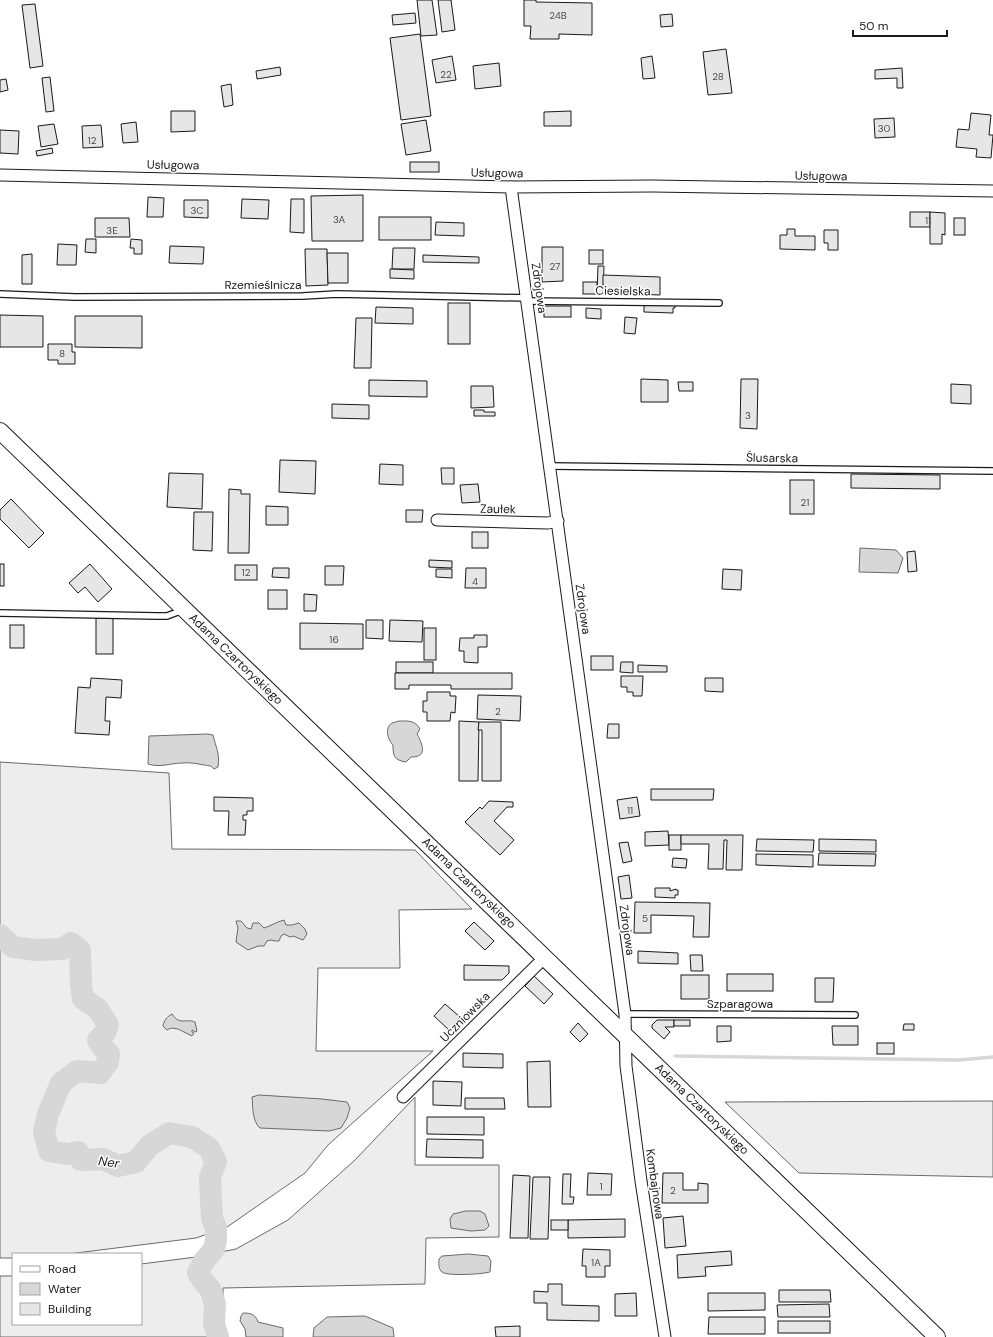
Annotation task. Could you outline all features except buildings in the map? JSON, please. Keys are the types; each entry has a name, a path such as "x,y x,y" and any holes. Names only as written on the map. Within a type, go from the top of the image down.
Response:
{"street":[{"name":"Usługowa","path":"0,175 511,187 652,186 993,191"},
{"name":"Zdrojowa","path":"511,187 625,1014 625,1034"},
{"name":"Adama Czartoryskiego","path":"0,431 937,1337"},
{"name":"Zaułek","path":"437,520 548,523 558,521"},
{"name":"Uczniowska","path":"403,1096 545,957"},
{"name":"Kombajnowa","path":"625,1034 626,1066 641,1181 665,1337"}],"lane":[{"name":"Rzemieślnicza","path":"0,294 114,296 303,296 337,294 527,299"},
{"name":"Ciesielska","path":"527,299 719,303"},
{"name":"Ślusarska","path":"550,466 993,471"},
{"path":"0,613 167,616 185,610"},
{"name":"Szparagowa","path":"625,1014 855,1015"}],"shaded area":[{"path":"0,762 169,773 172,849 415,850 472,909 399,910 400,968 318,968 316,1051 433,1051 328,1145 305,1173 227,1227 196,1238 76,1253 12,1253 12,1258 0,1258"},
{"path":"415,1097 415,1165 499,1165 499,1237 426,1238 425,1284 223,1288 223,1324 227,1337 0,1337 0,1276 12,1276 12,1325 142,1325 142,1264 196,1257 236,1249 288,1220 355,1160"},
{"path":"993,1101 993,1177 799,1173 725,1102"}],"water":[{"path":"860,548 896,550 903,558 898,573 859,572"},
{"path":"399,721 414,723 420,729 417,734 422,746 422,752 418,756 411,757 406,762 395,757 393,745 387,731 392,723"},
{"path":"213,735 218,754 218,767 214,769 211,766 190,763 161,765 148,764 149,736"},
{"path":"284,920 286,925 299,923 305,929 307,934 303,940 284,934 281,936 279,941 267,941 264,946 258,946 248,950 236,942 238,928 236,921 241,921 247,928 251,929 253,923 259,923 264,928"},
{"path":"172,1014 180,1021 195,1022 197,1031 192,1030 194,1033 192,1036 178,1029 171,1028 167,1030 163,1024"},
{"path":"259,1095 347,1102 350,1108 347,1118 341,1128 329,1131 260,1128 254,1118 252,1097"},
{"path":"466,1211 480,1211 485,1214 489,1226 485,1230 471,1231 451,1228 450,1219 453,1214"},
{"path":"468,1254 488,1256 491,1261 490,1272 480,1274 449,1274 440,1270 439,1259 442,1256"},
{"path":"243,1313 252,1314 256,1317 258,1322 283,1328 283,1337 246,1337 245,1329 240,1321"},
{"path":"365,1316 393,1328 394,1337 313,1337 314,1328 327,1317"}],"waterway":[{"name":"Ner","path":"0,935 13,947 36,950 62,949 71,943 80,950 83,999 97,1008 108,1025 105,1033 98,1040 109,1054 108,1062 100,1073 77,1071 61,1083 48,1114 44,1132 49,1151 68,1154 78,1152 81,1160 103,1159 118,1166 136,1162 149,1146 169,1133 192,1137 209,1148 216,1162 210,1177 212,1218 216,1228 216,1240 214,1249 204,1261 198,1273 210,1289 215,1304 214,1324 218,1337"},
{"path":"675,1056 959,1060 993,1057"}]}
